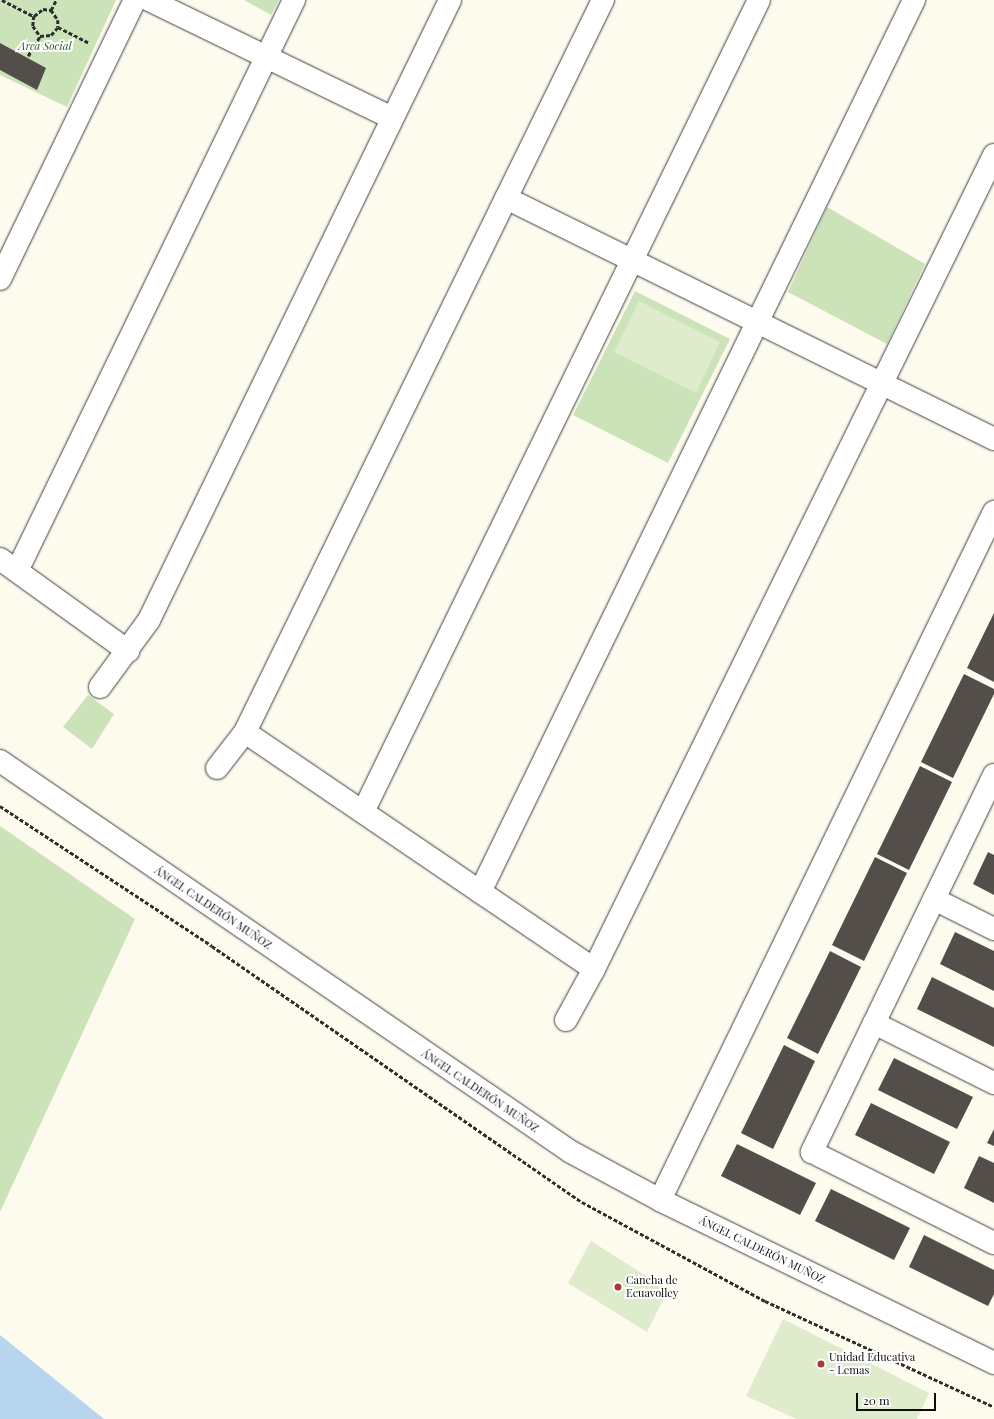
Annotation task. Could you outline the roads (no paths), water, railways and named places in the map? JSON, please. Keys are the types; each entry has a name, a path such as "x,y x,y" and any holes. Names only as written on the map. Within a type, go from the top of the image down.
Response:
{"street":[{"path":"0,279 135,0"},
{"path":"149,0 392,118"},
{"path":"128,651 9,565 294,0"},
{"path":"100,687 128,651 149,620 450,0"},
{"path":"217,768 245,732 603,0"},
{"path":"363,812 759,0"},
{"path":"480,892 914,0"},
{"path":"566,1020 594,969 994,155"},
{"path":"506,198 994,439"},
{"path":"660,1200 994,512"},
{"path":"245,732 594,969"},
{"name":"ÁNGEL CALDERÓN MUÑOZ","path":"0,761 571,1152 660,1200 994,1364"},
{"path":"994,775 812,1152 994,1243"},
{"path":"934,899 994,929"},
{"path":"874,1023 994,1083"}],"water":[{"path":"0,1335 104,1419 0,1419"}],"place":[{"name":"Cancha de Ecuavolley","path":"618,1287"},
{"name":"Unidad Educativa - Lemas","path":"821,1364"}],"park label":[{"name":"Area Social","path":"45,46"}]}
